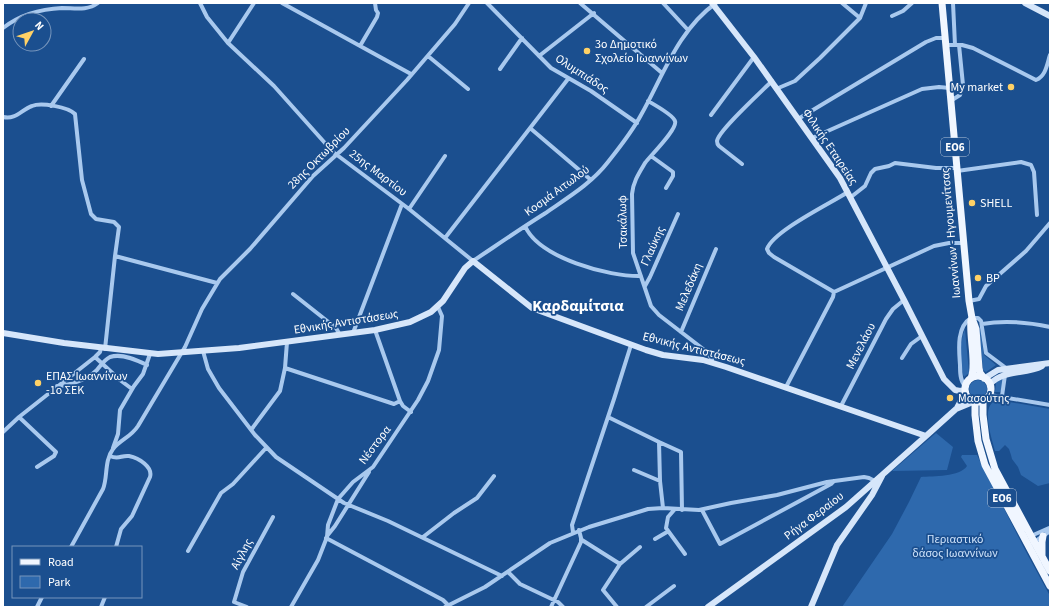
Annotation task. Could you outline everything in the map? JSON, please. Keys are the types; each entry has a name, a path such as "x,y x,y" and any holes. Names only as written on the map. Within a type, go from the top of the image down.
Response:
{"main road":[{"name":"Ιωαννίνων - Ηγουμενίτσας","path":"942,3 952,100 956,170 969,301 972,318 976,329 980,373 986,380"},
{"name":"Ιωαννίνων - Ηγουμενίτσας","path":"971,378 973,369 970,329 972,318"},
{"path":"971,378 978,376 986,380"},
{"name":"ΕΟ6","path":"965,389 971,378"},
{"name":"ΕΟ6","path":"986,380 991,390 990,395"},
{"path":"965,389 968,398 974,402 983,402 990,395"},
{"name":"ΕΟ6","path":"974,402 978,441 985,465 1030,541 1050,571"},
{"name":"ΕΟ6","path":"983,402 986,439 992,462 1050,586"},
{"path":"1042,557 1043,536"}],"street":[{"path":"3,28 19,17 40,10 63,8 85,9 98,3"},
{"name":"25ης Μαρτίου","path":"200,3 207,17 228,43 274,86 337,155 409,209 474,261"},
{"path":"228,43 254,3"},
{"path":"282,3 412,74"},
{"path":"360,46 377,17 378,13 375,3"},
{"name":"28ης Οκτωβρίου","path":"112,450 134,432 181,353 202,309 217,283 250,249 313,176 355,137 412,74 455,24 469,3"},
{"name":"Ολυμπιάδος","path":"487,3 551,68 591,91 636,123"},
{"path":"580,3 594,13 662,73"},
{"path":"664,3 688,30"},
{"path":"842,3 860,18"},
{"path":"776,89 788,85 798,79 860,18 866,3"},
{"path":"892,16 903,12 912,3"},
{"path":"952,100 960,95 963,85 953,3"},
{"path":"1025,3 1050,16"},
{"name":"Κοσμά Αιτωλού","path":"474,261 591,180 608,162 636,123 662,73 688,30 699,17 714,4"},
{"name":"Φιλικής Εταιρείας","path":"714,4 754,56 776,89 832,165 850,195 941,374 948,384 957,390 965,389"},
{"path":"539,56 594,13"},
{"path":"500,69 522,38"},
{"path":"798,119 926,42 936,38 957,45 977,49 1036,80 1044,73 1050,55"},
{"path":"428,56 468,89"},
{"path":"711,115 754,56"},
{"path":"51,106 84,59"},
{"path":"445,238 568,79"},
{"path":"742,164 717,144 717,139 724,129 772,81"},
{"path":"812,138 922,89 939,87 951,89"},
{"name":"Τσακάλωφ","path":"648,101 671,117 676,123 672,131 651,156 638,175 632,190 633,252 652,307 707,352 712,359 712,362"},
{"path":"3,117 13,118 37,104 71,110 76,115 82,180 91,214 96,219 114,222 119,227 103,348 95,357 57,386 3,432"},
{"path":"530,128 591,180"},
{"path":"409,209 445,156"},
{"path":"651,156 674,172 666,188"},
{"path":"834,292 774,257 769,253 767,248 770,242 783,231 864,186 873,171 878,168 895,163 956,170 1015,162 1029,164 1032,166 1034,172 1037,215"},
{"path":"353,333 402,204"},
{"name":"Γλαύκης","path":"645,286 678,214"},
{"path":"969,301 979,298 986,286 1026,252 1050,223"},
{"path":"525,226 530,236 537,242 573,262 597,270 641,276"},
{"path":"834,292 934,246 949,243 963,243"},
{"name":"Μελεδάκη","path":"681,332 716,249"},
{"path":"116,256 217,283"},
{"name":"Εθνικής Αντιστάσεως","path":"3,333 50,341 150,354 203,351 287,342 375,330 410,322 424,316 438,307 463,270 474,261 532,308 631,345 663,355 712,362 926,436"},
{"path":"786,387 833,297 834,292"},
{"path":"293,294 336,328 340,335"},
{"name":"Μενελάου","path":"841,406 886,319 893,309 904,300"},
{"name":"Νέστορα","path":"291,607 314,567 327,537 328,525 338,499 353,482 373,467 411,412 428,380 439,351 442,316 438,307"},
{"path":"956,409 965,389 961,380 958,343 966,322 972,318 979,319 982,324 986,354 1006,371"},
{"path":"982,324 998,321 1020,322 1050,327"},
{"path":"375,330 400,401 403,406 411,412"},
{"path":"902,358 911,344 922,336"},
{"path":"250,430 279,394 285,368 287,342"},
{"path":"573,532 572,525 631,345"},
{"path":"203,351 206,364 212,377 233,408 266,448 280,460 348,505 423,537 502,576"},
{"path":"72,546 103,489 106,480 107,464 118,434 120,410 143,374 150,354"},
{"path":"57,386 85,379 93,374 108,358 118,356 134,359 147,365"},
{"path":"95,357 132,389"},
{"path":"986,380 999,376 1006,371 1048,363"},
{"path":"285,368 394,404 400,401"},
{"path":"1002,396 1006,371"},
{"path":"990,395 1050,405"},
{"path":"926,436 956,409 974,402"},
{"path":"19,417 56,452 54,456 38,467"},
{"path":"608,417 681,452 682,510"},
{"name":"Ρήγα Φεραίου","path":"708,607 810,534 853,501 926,436"},
{"path":"659,442 660,481 663,508"},
{"path":"188,551 221,493 233,484 266,448"},
{"path":"110,456 117,458 130,456 145,464 151,472 132,516 121,528 116,546"},
{"path":"373,467 327,537 443,600 446,606 480,590 542,548 573,532 643,510 663,508 702,510 731,502 777,495 834,481 866,477 875,481"},
{"path":"634,470 660,481"},
{"path":"811,607 837,545 872,495 884,473"},
{"path":"423,537 454,513 477,498 494,476"},
{"path":"702,510 720,544 832,484 834,481"},
{"path":"675,509 668,519 666,526 668,532 685,554"},
{"name":"Αίγλης","path":"246,607 234,602 242,573 273,517"},
{"path":"578,530 582,540 620,564"},
{"path":"1030,541 1049,530"},
{"path":"1030,541 1043,536 1049,530"},
{"path":"655,539 668,532"},
{"path":"551,607 582,540"},
{"path":"617,607 603,590 620,564 640,547"},
{"path":"508,572 520,584 560,603 563,607"},
{"path":"646,607 674,586"},
{"path":"37,607 42,598"}],"green space":[{"path":"980,327 984,355 996,365 986,372 983,370"},
{"path":"965,329 969,373 964,377 960,353"},
{"path":"1000,379 1004,379 1001,391 995,392 996,383"},
{"path":"974,380 982,380 987,385 985,396 982,398 974,398 969,393 969,385"},
{"path":"998,400 1050,409 1050,483 1038,486 1021,475 1018,467 1012,459 1009,449 1005,445 999,451 995,451 988,422 988,414 992,403"},
{"path":"936,433 953,447 947,470 892,471"},
{"name":"Περιαστικό δάσος Ιωαννίνων","path":"962,455 977,455 1050,596 1050,607 842,607 892,534 921,477 953,474 964,470 967,466 961,457"}],"place":[{"name":"3ο Δημοτικό Σχολείο Ιωαννίνων","path":"587,51"},
{"name":"My market","path":"1011,87"},
{"name":"SHELL","path":"972,203"},
{"name":"BP","path":"978,278"},
{"name":"ΕΠΑΣ Ιωαννίνων -1ο ΣΕΚ","path":"38,383"},
{"name":"Μασούτης","path":"950,398"}],"district":[{"name":"Καρδαμίτσια","path":"578,306"}]}
